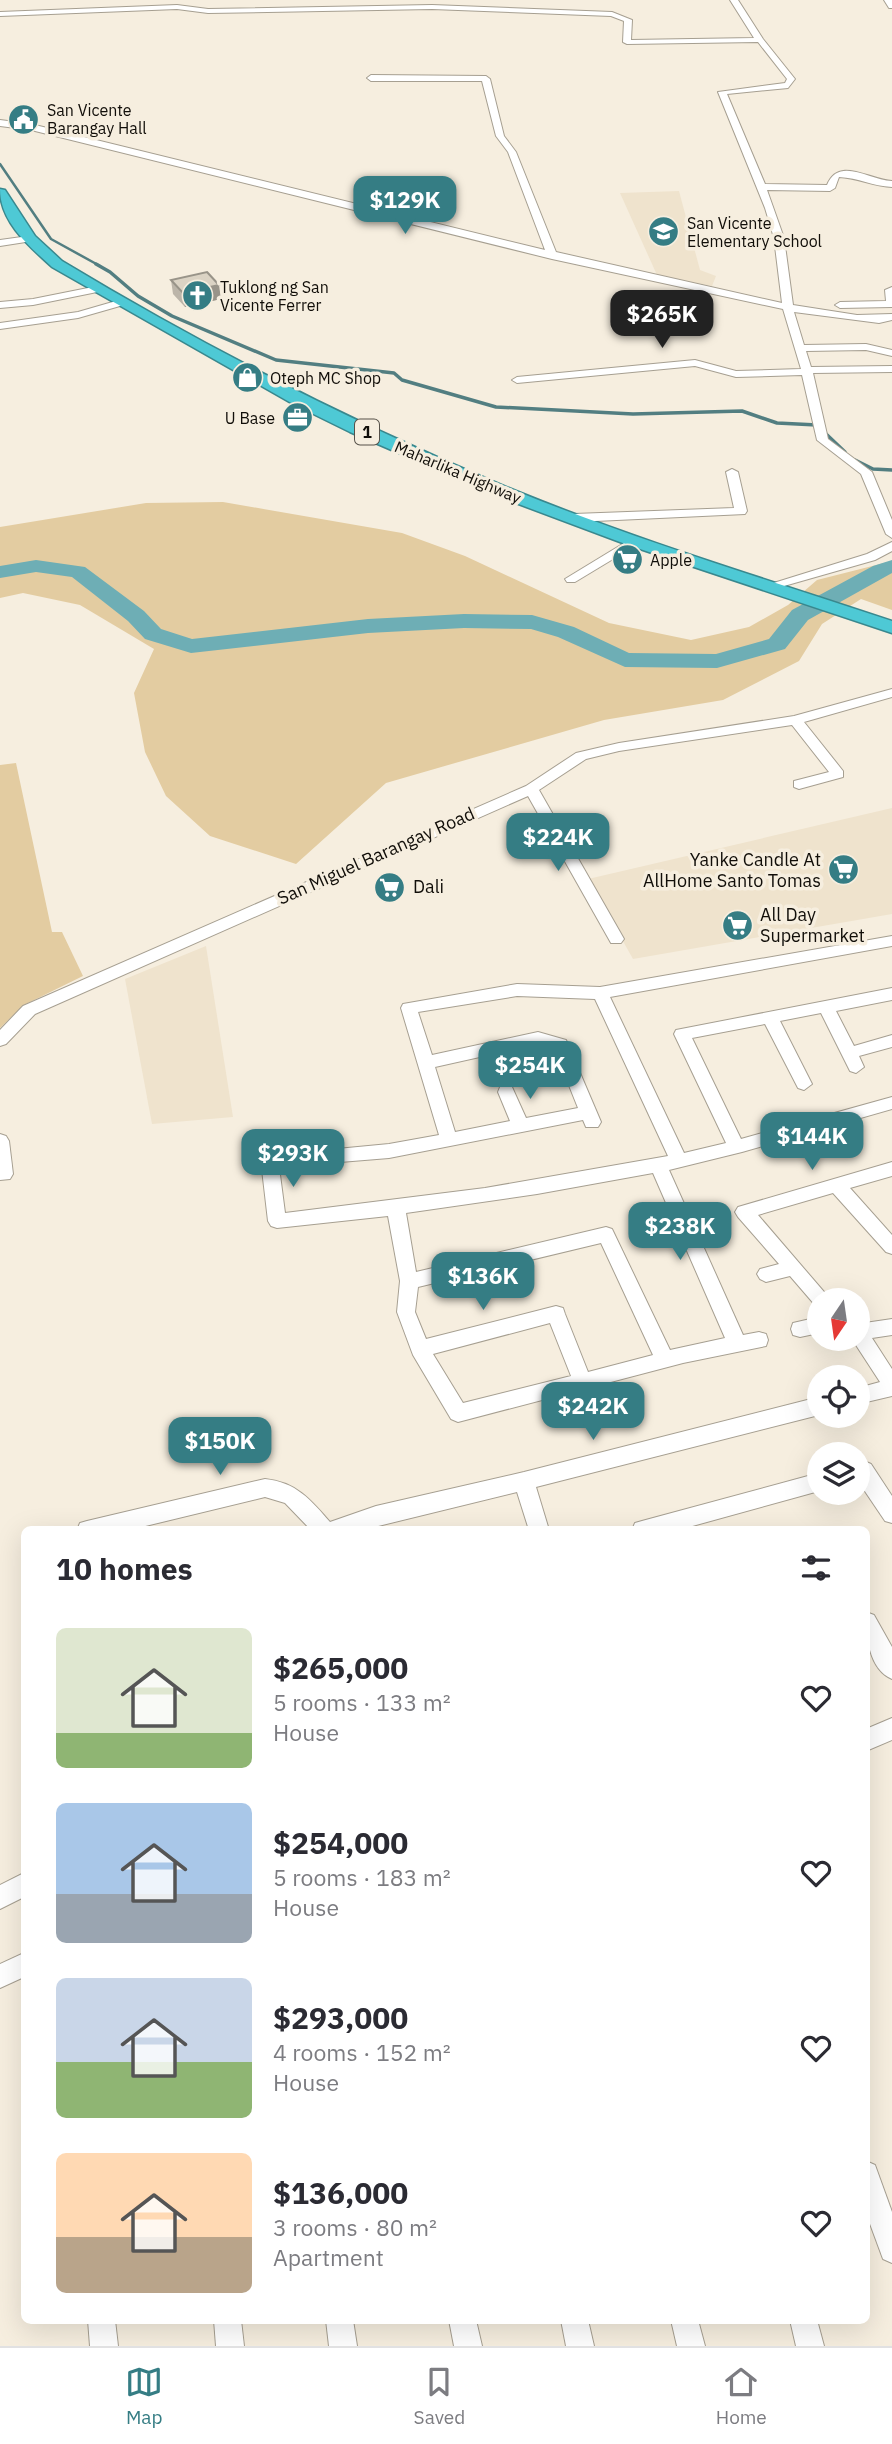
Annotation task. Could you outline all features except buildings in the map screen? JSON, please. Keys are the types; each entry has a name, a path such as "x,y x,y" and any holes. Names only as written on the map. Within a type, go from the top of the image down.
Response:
{"highway":[{"name":"Maharlika Highway","path":"0,193 29,240 57,264 299,400 356,428 511,495 634,541 892,627"}],"street":[{"path":"733,0 791,79 788,85 722,92 762,187 779,238 788,305 824,440 866,472 892,534"},
{"path":"888,0 892,6"},
{"path":"0,14 177,7 208,11 432,6 612,15 628,20 627,42 760,40"},
{"path":"371,78 486,79 500,136 512,152 552,256"},
{"path":"4,123 31,127 552,256 788,305 875,320 892,317"},
{"path":"762,187 830,188 833,186 833,175 840,174 863,176 874,183 892,184"},
{"path":"0,243 29,240"},
{"path":"0,305 33,302 98,289"},
{"path":"788,305 891,304 892,290"},
{"path":"0,327 53,320 123,302"},
{"path":"801,348 866,347 892,353"},
{"path":"517,380 695,363 736,374 892,369"},
{"path":"574,518 741,511 732,472"},
{"path":"571,579 634,541"},
{"path":"776,588 871,557 892,546"},
{"name":"San Miguel Barangay Road","path":"0,1040 29,1010 73,988 531,789 581,755 795,720 892,693"},
{"path":"795,720 838,774 799,784"},
{"path":"531,789 616,939"},
{"path":"449,1140 409,1008 517,990 600,993 892,941"},
{"path":"600,993 680,1160"},
{"path":"736,1147 682,1034 892,995"},
{"path":"826,1007 852,1060 892,1041"},
{"path":"770,1017 804,1084"},
{"path":"425,1063 538,1038 560,1044 589,1118 520,1125 389,1151 270,1161 277,1221 396,1208 658,1165 736,1147 892,1103"},
{"path":"506,1091 520,1125"},
{"path":"0,1141 4,1174"},
{"path":"658,1165 737,1343"},
{"path":"811,1288 744,1212 892,1169"},
{"path":"837,1185 892,1247"},
{"path":"396,1208 409,1281 406,1312 420,1349 458,1413 665,1360 759,1340"},
{"path":"409,1281 606,1234 665,1360"},
{"path":"766,1274 793,1268"},
{"path":"420,1349 556,1314 583,1383"},
{"path":"870,1330 892,1327"},
{"path":"870,1351 892,1386 870,1392"},
{"path":"346,1526 376,1515 524,1481 807,1409"},
{"path":"870,1479 892,1514"},
{"path":"524,1481 538,1526"},
{"path":"657,1526 807,1485"},
{"path":"104,1526 265,1488 277,1488 292,1494 320,1526"},
{"path":"870,1633 892,1668"},
{"path":"870,1738 892,1729"},
{"path":"0,1897 21,1886"},
{"path":"0,1976 21,1966"},
{"path":"870,2186 892,2250"},
{"path":"101,2324 104,2346"},
{"path":"227,2324 230,2346"},
{"path":"340,2324 343,2346"},
{"path":"463,2324 468,2346"},
{"path":"575,2324 580,2346"},
{"path":"685,2324 691,2346"},
{"path":"804,2324 810,2346"}],"shaded area":[{"name":"San Vicente Elementary School","path":"679,191 700,270 716,276 712,286 657,275 620,193"},
{"path":"223,502 402,533 465,556 609,623 691,640 749,627 788,605 817,580 892,561 892,610 861,599 822,624 799,661 723,700 604,720 386,783 296,864 210,836 166,796 145,752 134,693 154,649 80,605 23,593 0,598 0,527 146,503"},
{"path":"16,763 52,932 62,932 83,976 24,1005 0,1028 0,765"},
{"path":"892,808 892,914 633,959 588,879"},
{"path":"206,946 233,1117 152,1124 125,979"}],"waterway":[{"path":"0,164 51,239 100,266"},
{"path":"96,264 110,272 138,296 172,316 276,360 394,373 402,380 496,407 633,414 742,411 777,423 817,425"},
{"path":"824,432 845,452"},
{"path":"855,460 873,469 892,470"},
{"path":"0,572 36,566 78,571 136,616 153,634 191,646 368,626 464,621 532,622 566,632 625,660 717,661 777,644 800,615 880,570 892,566"}],"place":[{"name":"San Vicente Barangay Hall","path":"24,119"},
{"name":"San Vicente Elementary School","path":"664,232"},
{"name":"Tuklong ng San Vicente Ferrer","path":"197,296"},
{"name":"Oteph MC Shop","path":"247,378"},
{"name":"U Base","path":"298,418"},
{"name":"Apple","path":"627,560"},
{"name":"Yanke Candle At AllHome Santo Tomas","path":"844,870"},
{"name":"Dali","path":"390,887"},
{"name":"All Day Supermarket","path":"737,925"}]}
